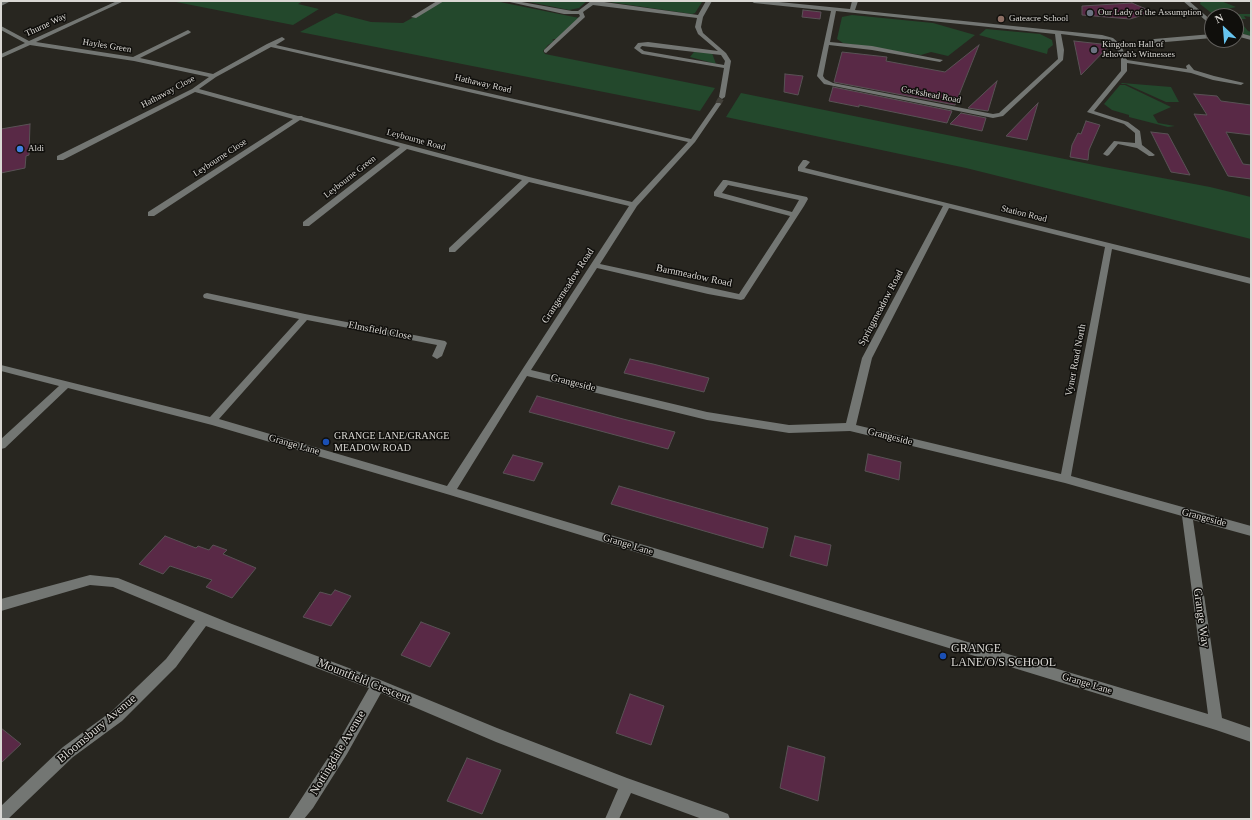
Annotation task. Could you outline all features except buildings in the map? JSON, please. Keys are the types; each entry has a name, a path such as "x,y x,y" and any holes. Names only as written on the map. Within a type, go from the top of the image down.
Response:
{"street":[{"path":"1,4 8,1"},
{"name":"Thurne Way","path":"1,56 121,1"},
{"path":"414,17 441,1"},
{"path":"508,1 564,12 580,12 593,2 700,17"},
{"path":"709,1 700,17 698,27 701,34 724,54 728,61 728,67 642,52 636,48 640,44 648,44 724,54"},
{"path":"754,1 1111,39 1119,46 1124,61 1124,71 1090,112 1126,124 1138,132 1139,146"},
{"path":"852,12 855,1"},
{"path":"1186,1 1204,17"},
{"name":"Cockshead Road","path":"834,10 820,76 826,83 854,90 993,116 1000,115 1005,111 1061,59 1058,33"},
{"path":"546,51 583,16 580,12"},
{"name":"Hayles Green","path":"1,28 30,43 134,59 214,76"},
{"path":"134,59 190,32 179,30"},
{"path":"1154,41 1204,37"},
{"name":"Hathaway Close","path":"60,158 194,90 214,76 282,39"},
{"path":"828,43 872,48 940,60"},
{"name":"Hathaway Road","path":"269,45 692,141"},
{"path":"1124,61 1192,71 1213,78 1241,82"},
{"path":"1188,64 1192,71"},
{"name":"Grangemeadow Road","path":"450,491 525,372 634,206 692,141 720,100 728,67"},
{"name":"Leybourne Road","path":"194,90 634,206"},
{"name":"Leybourne Close","path":"151,214 300,117"},
{"path":"1106,154 1116,142 1139,146 1151,155"},
{"name":"Leybourne Green","path":"306,224 405,146"},
{"name":"Station Road","path":"806,162 801,169 1251,281"},
{"path":"452,250 528,179"},
{"name":"Barnmeadow Road","path":"595,265 708,291 741,297 794,215 804,199 726,182 717,194 794,215"},
{"name":"Springmeadow Road","path":"850,427 867,358 947,205"},
{"name":"Vyner Road North","path":"1065,479 1109,245"},
{"name":"Elmsfield Close","path":"207,296 305,317 442,343 437,356"},
{"path":"212,421 305,317"},
{"name":"Grange Lane","path":"1,368 65,386 212,421 450,491 1216,722 1251,735"},
{"name":"Grangeside","path":"525,372 707,416 789,429 850,427 1065,479 1187,514 1251,530"},
{"path":"1,445 65,386"},
{"name":"Grange Way","path":"1187,514 1216,722"},
{"name":"Mountfield Crescent","path":"1,605 90,580 114,582 204,619 378,685 496,736 627,785 724,819"},
{"name":"Bloomsbury Avenue","path":"1,816 68,752 122,711 172,663 204,619"},
{"name":"Nottingdale Avenue","path":"295,819 308,803 342,749 378,685"},
{"path":"612,819 627,785"}],"green space":[{"path":"171,1 303,1 298,4 319,9 293,25"},
{"path":"443,1 495,1 579,18 557,39 552,40 555,41 548,45 543,51 545,54 715,88 700,111 300,32 336,13 371,22 403,23"},
{"path":"524,1 587,1 579,8 569,10"},
{"path":"602,1 702,2 695,13 692,14"},
{"path":"1201,1 1221,1 1236,7 1205,8 1200,4"},
{"path":"1244,14 1251,14 1251,17 1244,16"},
{"path":"852,15 933,23 975,35 948,56 931,52 921,55 843,43 837,39 842,17"},
{"path":"1244,26 1251,32 1251,36 1244,34"},
{"path":"986,29 1040,34 1052,40 1053,45 1048,49 1047,54 979,35"},
{"path":"694,52 712,53 716,64 690,57"},
{"path":"1122,83 1171,87 1179,102 1166,102 1126,84 1121,84"},
{"path":"1120,85 1125,85 1171,107 1153,115 1158,123 1175,126 1168,127 1129,117 1129,115 1112,110 1104,104"},
{"path":"741,93 1104,167 1210,187 1251,197 1251,239 966,168 726,117"}],"tunnel":[{"path":"718,104 722,97"}],"place":[{"name":"Our Lady of the Assumption","path":"1090,13"},
{"name":"Gateacre School","path":"1001,19"},
{"name":"Kingdom Hall of Jehovah's Witnesses","path":"1094,50"},
{"name":"Aldi","path":"20,149"},
{"name":"GRANGE LANE/GRANGE MEADOW ROAD","path":"326,442"},
{"name":"GRANGE LANE/O/S SCHOOL","path":"943,656"}]}
